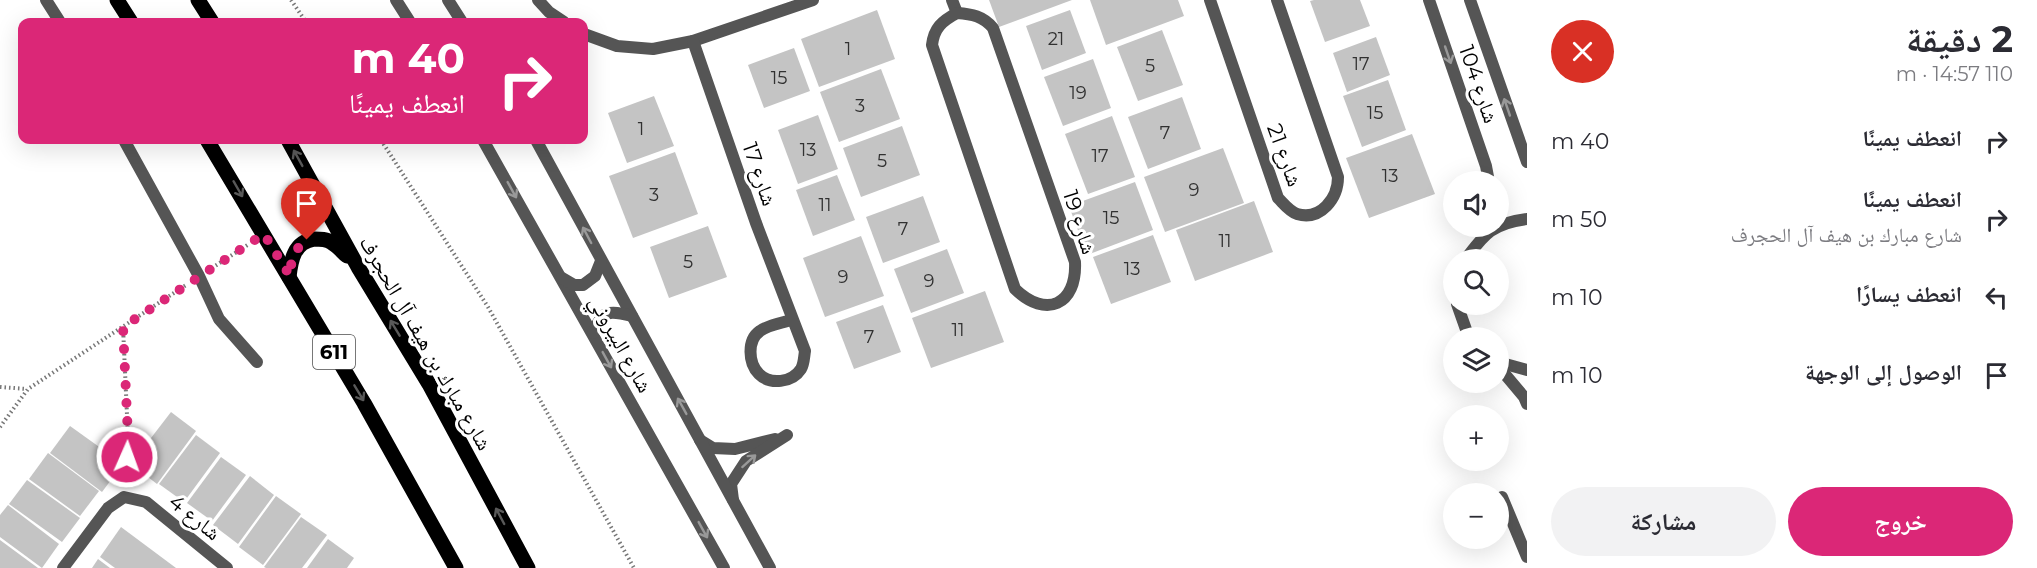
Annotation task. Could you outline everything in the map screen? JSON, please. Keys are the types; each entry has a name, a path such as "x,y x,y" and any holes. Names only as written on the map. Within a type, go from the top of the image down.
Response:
{"main road":[{"path":"117,0 128,18"},
{"path":"198,0 209,18"},
{"name":"611","path":"209,144 364,403 456,568"},
{"name":"شارع مبارك بن هيف آل الحجرف","path":"290,144 358,267 429,384 528,568"},
{"path":"290,276 291,258 298,246 307,240 321,238 332,243 358,267"}],"street":[{"path":"46,0 57,18"},
{"path":"396,0 407,18"},
{"path":"448,0 459,18"},
{"path":"538,0 558,18"},
{"path":"588,35 617,46 653,50 693,41 787,4 813,0"},
{"path":"952,0 957,14"},
{"name":"شارع 21","path":"1209,0 1278,198 1296,214 1307,215 1318,213 1328,205 1338,190 1338,177 1277,0"},
{"name":"شارع 104","path":"1429,0 1487,171"},
{"name":"شارع 104","path":"1470,0 1527,162"},
{"name":"شارع 19","path":"957,14 977,16 993,28 1075,262 1076,274 1070,294 1057,303 1047,306 1036,304 1015,289 1011,278 932,45 933,35 938,26 957,14"},
{"name":"شارع 17","path":"693,41 791,320 805,351 801,370 792,378 782,382 759,374 752,363 750,352 752,341 760,331 791,320"},
{"path":"126,144 199,276 219,319 256,362"},
{"name":"شارع البيروني","path":"485,144 724,568"},
{"name":"شارع البيروني","path":"538,144 770,568"},
{"path":"1509,221 1527,219"},
{"path":"562,278 574,285 583,285 596,276 601,261"},
{"path":"593,333 599,319 604,314 615,312 632,316"},
{"path":"1509,366 1527,370"},
{"path":"1509,378 1527,404"},
{"path":"700,440 713,448 735,449 787,435 746,461 731,484 733,500"},
{"path":"63,568 108,508 123,497"},
{"name":"شارع 4","path":"123,497 146,502 227,568"},
{"path":"1509,514 1527,557"}],"path":[{"path":"291,0 303,18"},
{"path":"384,144 488,307 634,568"},
{"path":"0,427 28,389 264,234"},
{"path":"123,327 128,437 123,497"},
{"path":"0,387 28,389"}],"building":[{"path":"989,0 1072,0 999,27"},
{"path":"1090,0 1178,0 1184,16 1106,45"},
{"path":"1360,0 1370,26 1325,42 1310,1"},
{"path":"877,10 895,59 819,87 801,39"},
{"path":"1070,10 1086,53 1042,70 1026,26"},
{"path":"1162,30 1183,85 1138,101 1117,47"},
{"path":"1376,37 1390,75 1347,92 1333,53"},
{"path":"794,48 810,91 764,108 748,65"},
{"path":"1093,59 1111,108 1063,126 1044,77"},
{"path":"881,69 900,119 839,142 820,92"},
{"path":"1388,80 1406,130 1362,147 1343,96"},
{"path":"654,96 674,146 627,163 608,113"},
{"path":"1182,97 1201,149 1148,169 1128,117"},
{"path":"818,115 838,169 798,184 778,130"},
{"path":"1112,116 1135,177 1088,194 1065,134"},
{"path":"902,126 920,175 861,197 843,148"},
{"path":"1412,134 1435,194 1369,218 1346,158"},
{"path":"1223,148 1244,203 1165,232 1144,177"},
{"path":"675,152 698,214 633,238 609,176"},
{"path":"837,175 855,220 813,236 796,190"},
{"path":"1135,182 1153,230 1087,255 1069,206"},
{"path":"923,196 940,242 883,263 866,217"},
{"path":"1254,201 1273,252 1195,281 1176,230"},
{"path":"708,226 727,277 669,298 650,247"},
{"path":"1153,235 1171,282 1111,304 1093,257"},
{"path":"861,236 884,296 825,317 803,258"},
{"path":"947,249 964,293 911,313 894,269"},
{"path":"985,291 1004,342 931,368 912,318"},
{"path":"883,305 901,352 854,369 836,322"},
{"path":"171,412 196,431 157,484 131,464"},
{"path":"70,426 123,464 102,492 50,453"},
{"path":"196,435 220,453 184,502 159,484"},
{"path":"48,453 99,491 80,516 29,479"},
{"path":"221,457 246,475 212,521 187,503"},
{"path":"250,476 274,495 238,544 213,525"},
{"path":"27,480 80,518 62,542 9,504"},
{"path":"276,496 301,514 263,565 239,547"},
{"path":"8,505 59,544 42,568 0,537 0,515"},
{"path":"301,517 327,535 302,568 264,567"},
{"path":"121,527 176,568 115,568 100,557"},
{"path":"328,539 354,558 347,568 307,568"},
{"path":"0,540 38,568 0,568"},
{"path":"98,559 110,568 92,568"}],"route":[{"path":"127,457 123,327 264,234 290,276 291,258 298,246 307,240"}]}
